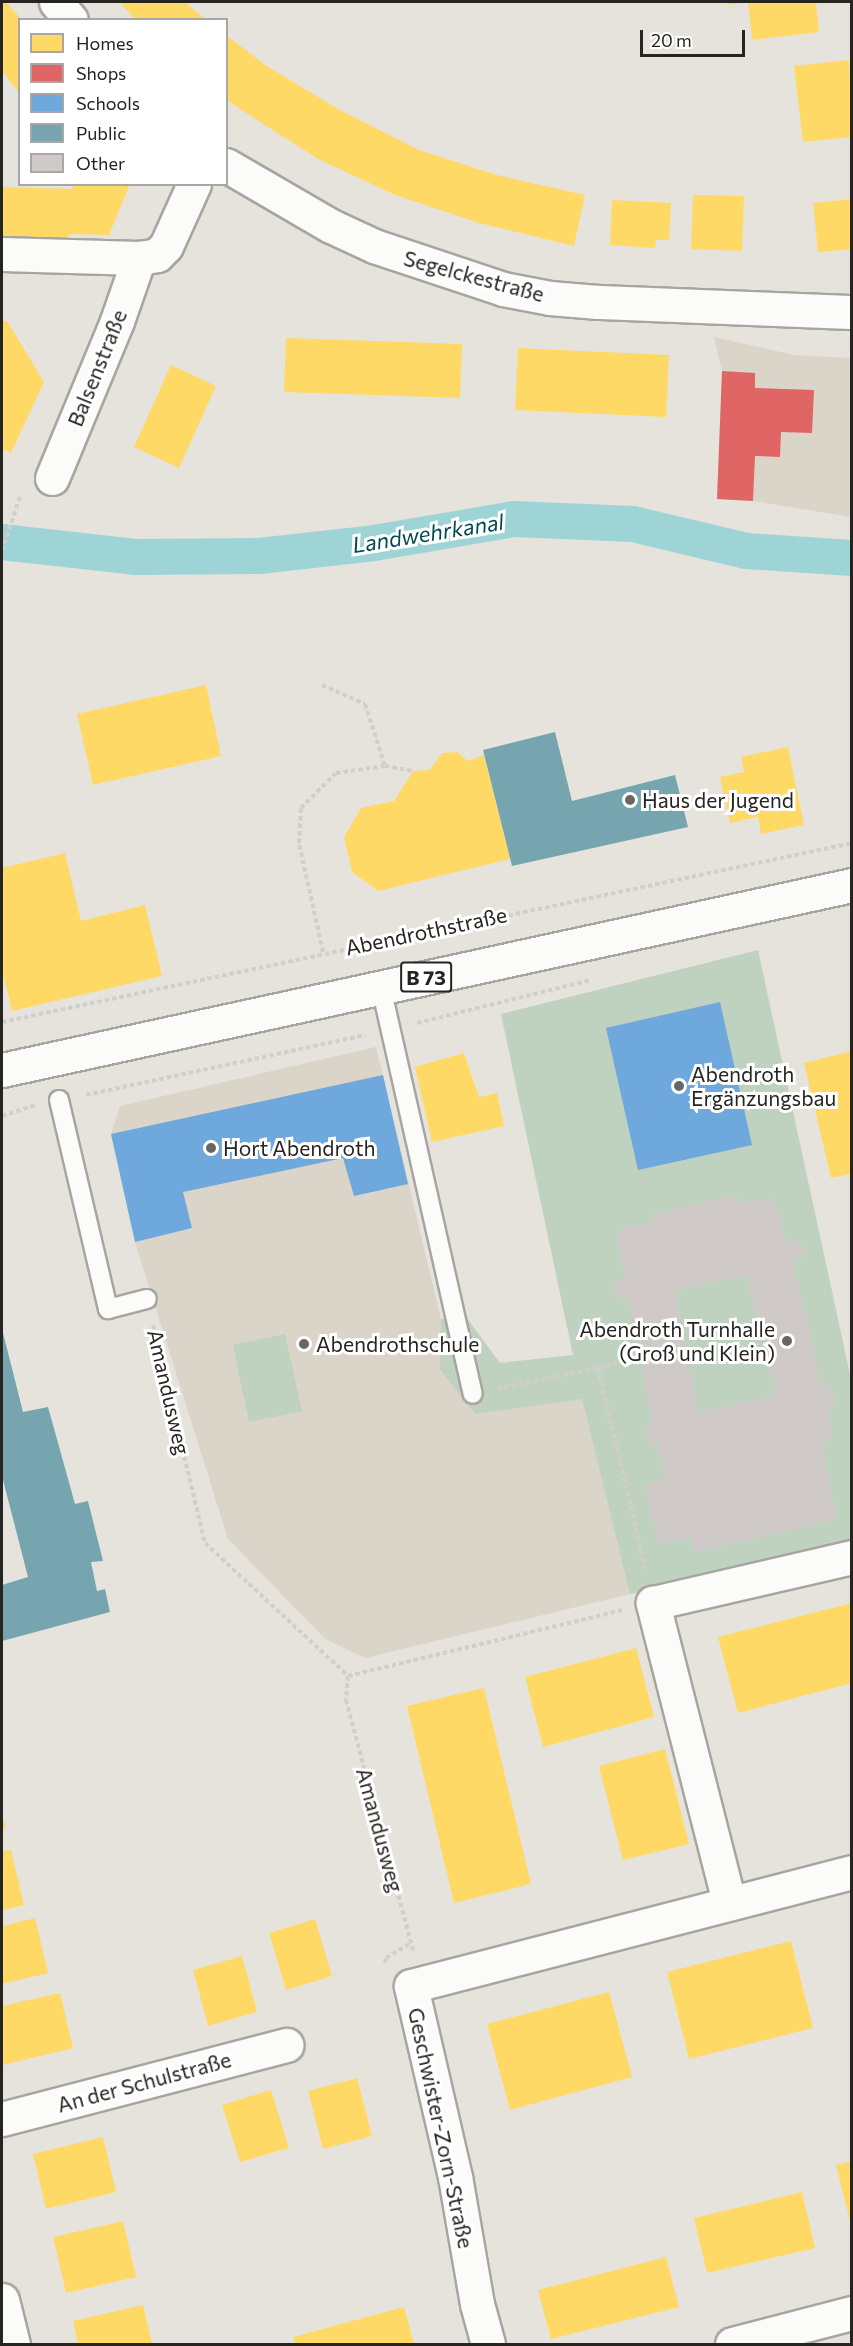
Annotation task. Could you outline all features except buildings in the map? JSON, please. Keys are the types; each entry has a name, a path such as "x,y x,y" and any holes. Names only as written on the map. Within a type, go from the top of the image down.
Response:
{"street":[{"path":"56,2 69,18"},
{"name":"Segelckestraße","path":"228,166 331,226 374,246 503,289 589,301 852,312"},
{"path":"2,254 139,258 157,255 166,246 193,186"},
{"name":"Balsenstraße","path":"52,478 139,258"},
{"name":"B 73","path":"2,1070 852,885"},
{"path":"729,1902 653,1603 852,1557"},
{"name":"Geschwister-Zorn-Straße","path":"488,2344 477,2304 455,2177 411,1986 852,1872"},
{"name":"An der Schulstraße","path":"2,2119 287,2045"},
{"path":"2,2300 13,2344"},
{"path":"732,2344 852,2313"}],"lane":[{"path":"381,987 473,1394"},
{"name":"Amandusweg","path":"59,1100 108,1310 147,1299"}],"path":[{"path":"2,550 22,490"},
{"path":"322,685 365,704 385,766"},
{"path":"323,952 299,843 301,808 336,773 385,766 413,771"},
{"name":"Abendrothstraße","path":"2,1021 852,843"},
{"path":"2,1116 59,1100 391,1030 595,979"},
{"name":"Amandusweg","path":"147,1299 205,1543 348,1676 346,1700 421,1983"},
{"path":"473,1394 616,1364"},
{"path":"348,1676 653,1603 598,1368"}],"shaded area":[{"path":"714,337 794,355 851,358 851,517 753,501 717,499 722,371"},
{"name":"Abendrothschule","path":"376,1047 441,1319 441,1369 475,1414 582,1398 630,1594 365,1658 325,1639 228,1539 135,1242 111,1134 120,1106"}],"green space":[{"path":"758,950 851,1379 851,1547 630,1594 582,1399 475,1414 440,1369 441,1319 466,1317 500,1363 573,1355 501,1014"},
{"path":"285,1334 302,1411 249,1422 233,1345"}],"waterway":[{"name":"Landwehrkanal","path":"2,542 135,557 259,556 374,543 514,519 633,524 746,551 852,558"}],"place":[{"name":"Haus der Jugend","path":"630,800"},
{"name":"Abendroth Ergänzungsbau","path":"679,1086"},
{"name":"Hort Abendroth","path":"211,1148"},
{"name":"Abendroth Turnhalle (Groß und Klein)","path":"787,1341"},
{"name":"Abendrothschule","path":"304,1344"}]}
